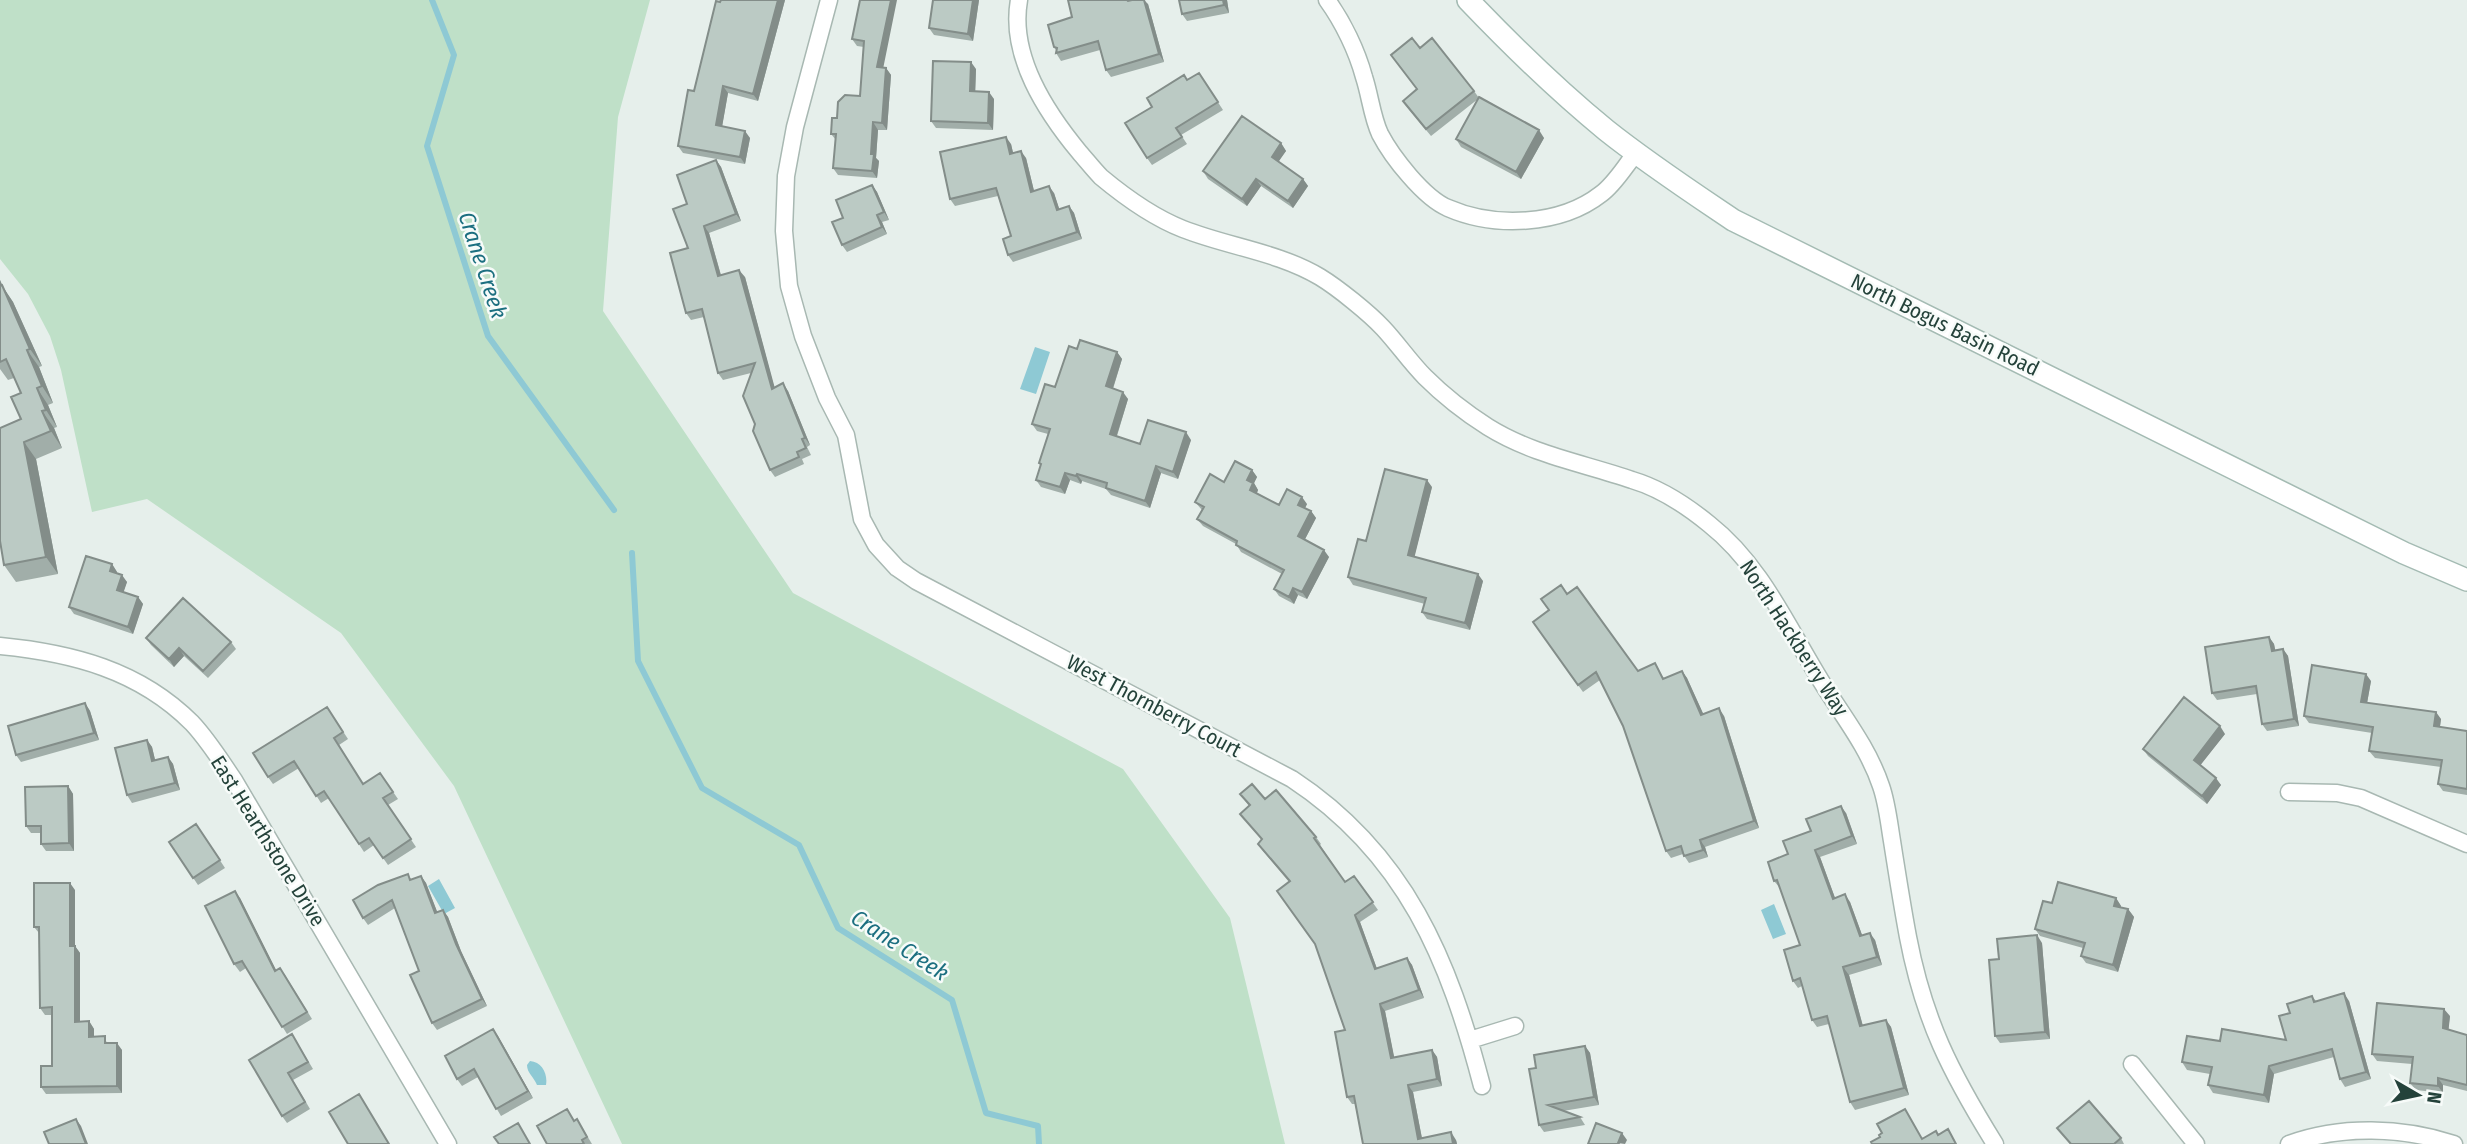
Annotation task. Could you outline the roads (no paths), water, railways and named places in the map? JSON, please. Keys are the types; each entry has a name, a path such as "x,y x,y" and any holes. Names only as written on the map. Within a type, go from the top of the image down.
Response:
{"street":[{"name":"West Thornberry Court","path":"829,0 795,127 786,176 784,231 789,286 803,336 827,398 846,435 862,519 876,545 897,568 916,581 1292,779 1334,809 1375,852 1406,892 1432,937 1470,1040 1482,1086"},
{"name":"North Hackberry Way","path":"1020,0 1018,9 1021,50 1036,89 1059,127 1100,176 1143,208 1182,229 1277,257 1321,278 1380,324 1423,376 1486,426 1521,446 1635,480 1667,496 1710,525 1748,562 1857,734 1881,785 1920,992 1940,1048 1995,1144"},
{"path":"1327,0 1337,14 1363,74 1379,132 1403,171 1445,207 1487,221 1528,222 1566,213 1602,194 1636,153"},
{"name":"North Bogus Basin Road","path":"1468,0 1573,100 1636,153 1680,185 1745,225 2404,553 2467,580"},
{"name":"East Hearthstone Drive","path":"0,646 44,650 91,662 137,682 173,706 194,725 234,780 448,1144"},
{"path":"2289,792 2337,793 2361,798 2467,844"},
{"path":"1470,1040 1515,1026"},
{"path":"2132,1064 2196,1144"},
{"path":"2289,1144 2335,1133 2358,1131 2419,1135 2454,1144"}],"water":[{"path":"1035,347 1050,352 1036,394 1020,389"},
{"path":"439,879 455,908 444,914 428,886"},
{"path":"1774,904 1786,934 1773,939 1761,910"},
{"path":"530,1061 543,1069 546,1085 537,1085 529,1073 527,1065"}],"waterway":[{"name":"Crane Creek","path":"432,0 454,55 427,146 488,336 614,510"},
{"name":"Crane Creek","path":"632,553 638,661 702,788 799,845 838,928 952,1000 986,1113 1038,1126 1039,1144"}]}
